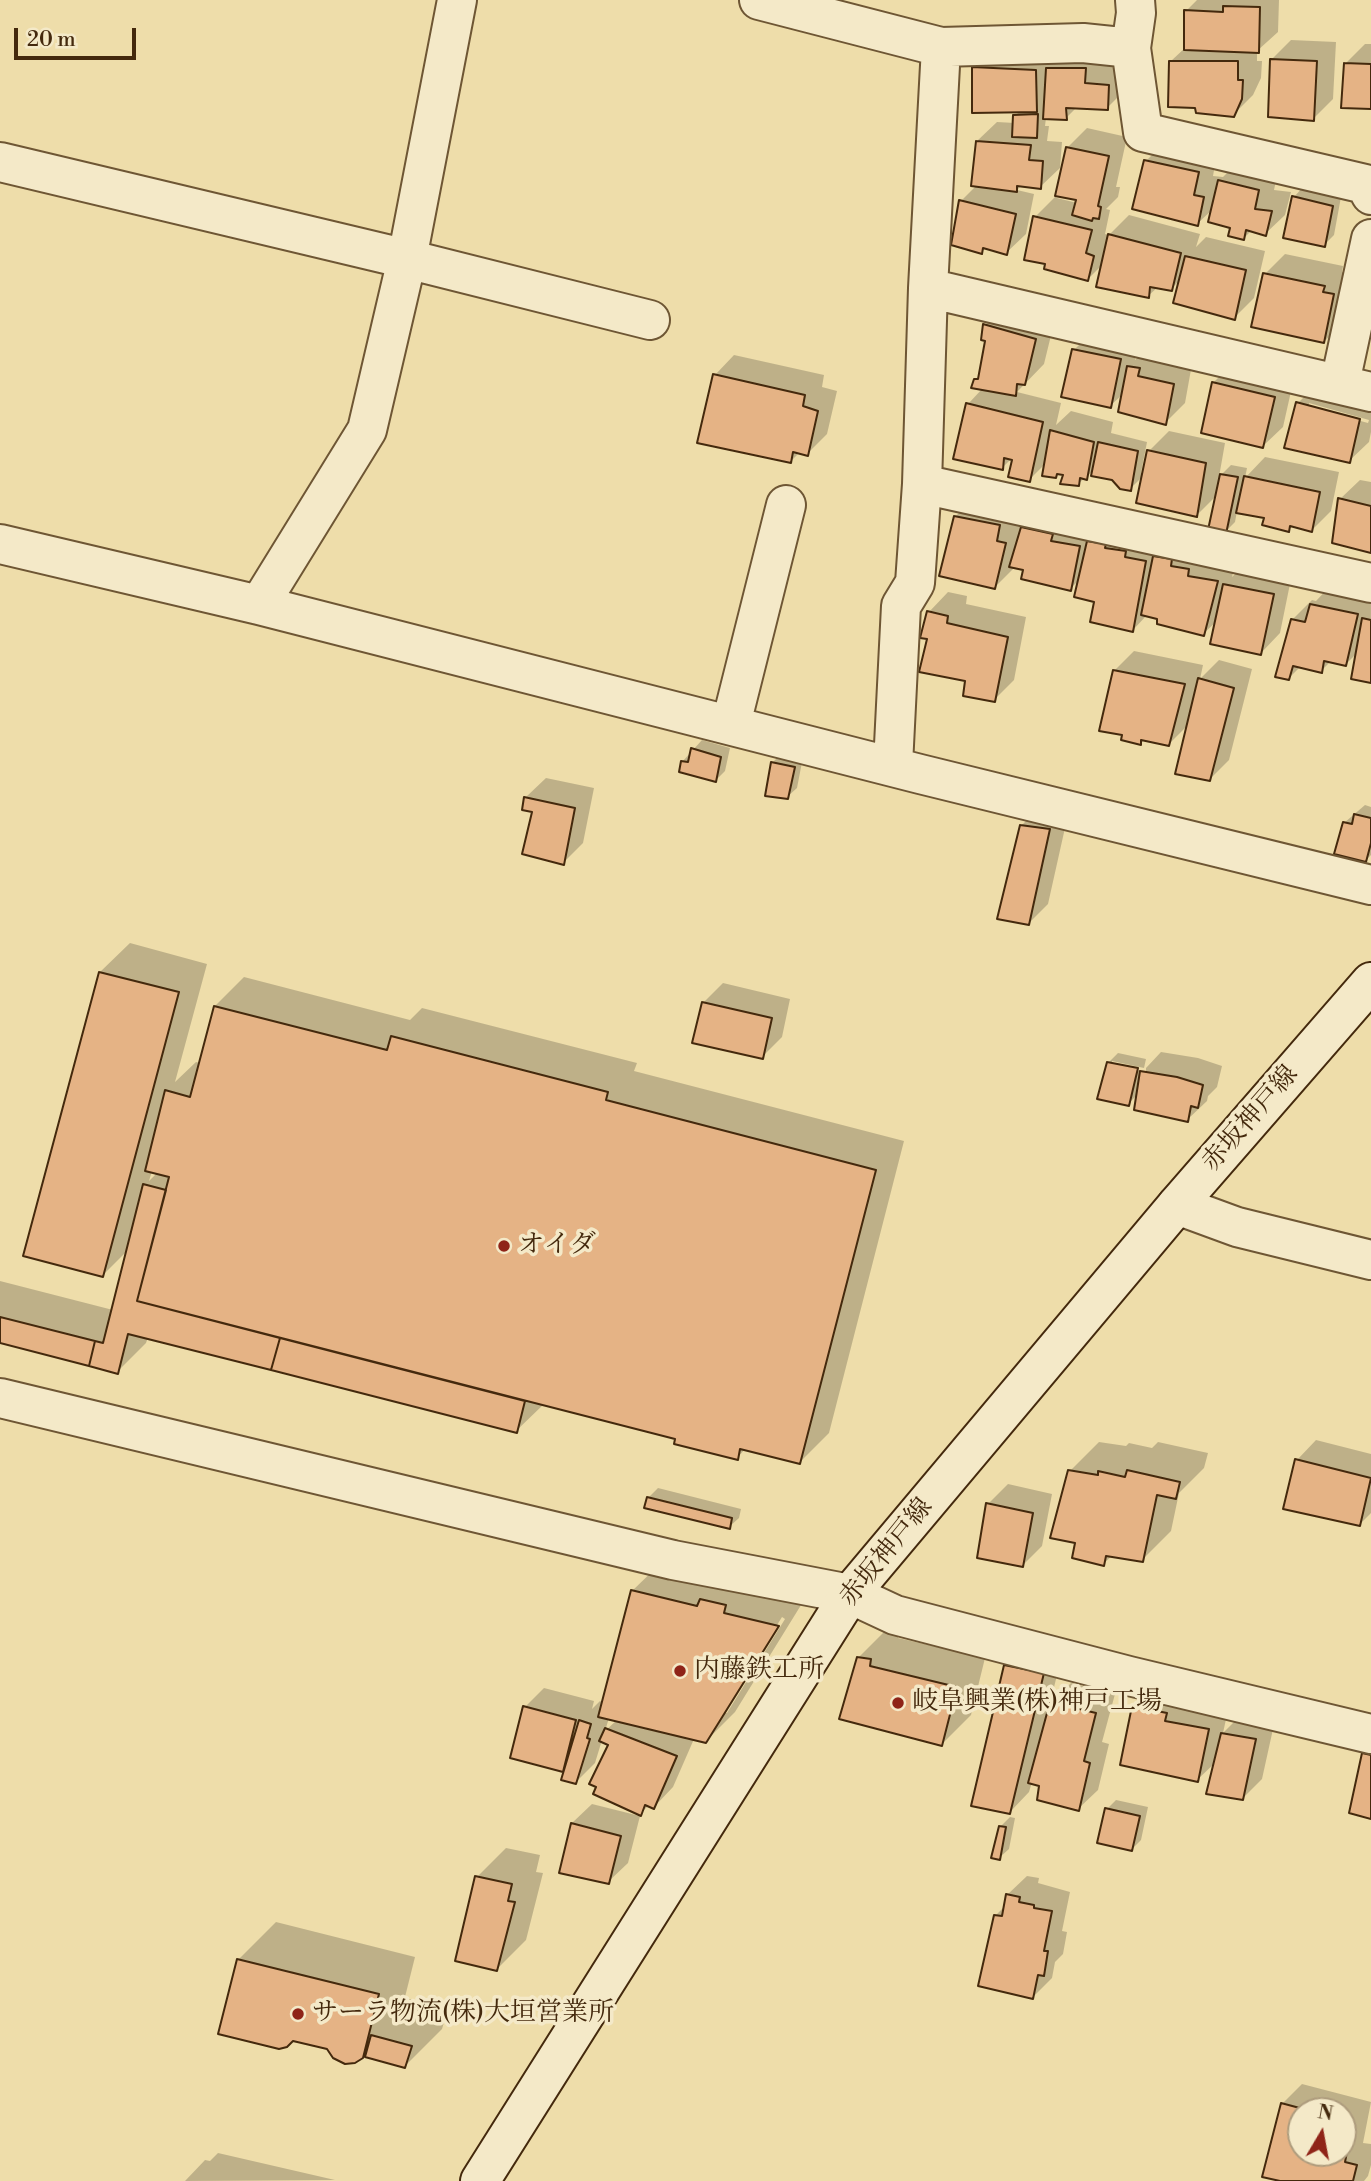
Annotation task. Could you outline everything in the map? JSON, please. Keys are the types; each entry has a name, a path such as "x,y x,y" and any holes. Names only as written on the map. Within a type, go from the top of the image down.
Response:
{"street":[{"path":"259,605 367,429 407,259 457,0"},
{"path":"759,0 941,47 1083,43 1131,48"},
{"path":"1135,0 1131,48 1143,132 1365,184 1371,195"},
{"path":"893,765 901,606 915,583 922,484 928,288 941,47"},
{"path":"0,162 650,320"},
{"path":"928,288 1355,388 1371,239"},
{"path":"922,484 1371,583"},
{"path":"731,724 786,505"},
{"path":"0,544 259,605 1371,885"},
{"name":"赤坂神戸線","path":"480,2181 850,1594 1177,1205 1371,982"},
{"path":"1177,1205 1237,1227 1371,1260"},
{"path":"0,1398 673,1560 850,1594 895,1615 1129,1676 1371,1734"}],"building":[{"path":"1223,6 1260,7 1259,53 1184,50 1184,10 1223,12"},
{"path":"1270,59 1317,61 1314,121 1268,117"},
{"path":"1169,61 1238,61 1238,80 1243,80 1242,99 1234,117 1196,113 1195,108 1168,107"},
{"path":"1344,63 1371,64 1371,109 1341,108"},
{"path":"972,67 1036,70 1037,112 972,113"},
{"path":"1046,68 1086,68 1085,83 1109,85 1108,110 1066,108 1067,120 1043,119"},
{"path":"1038,114 1037,138 1012,137 1013,115"},
{"path":"976,141 1031,145 1029,160 1043,161 1041,189 1017,186 1017,192 971,186"},
{"path":"1066,147 1109,156 1098,206 1101,207 1099,219 1093,218 1092,221 1072,215 1076,200 1055,196"},
{"path":"1144,160 1199,172 1194,195 1204,197 1198,226 1132,209"},
{"path":"1218,180 1259,190 1255,209 1272,211 1266,236 1246,230 1244,240 1228,236 1230,228 1208,222"},
{"path":"1292,196 1333,206 1325,247 1283,238"},
{"path":"959,200 1016,214 1007,255 983,248 982,254 951,245"},
{"path":"1033,216 1092,230 1086,253 1094,256 1088,281 1044,269 1045,264 1024,260"},
{"path":"1108,234 1181,253 1172,291 1150,287 1149,298 1096,287"},
{"path":"1185,256 1246,270 1235,320 1173,303"},
{"path":"1263,273 1325,286 1323,292 1334,294 1324,343 1251,327"},
{"path":"983,324 1036,339 1025,385 1017,384 1016,396 971,388 974,379 978,379 985,341 981,340"},
{"path":"1072,349 1121,359 1111,408 1061,397"},
{"path":"1127,366 1140,368 1138,376 1174,384 1166,425 1118,412"},
{"path":"713,374 805,395 803,406 818,411 808,456 793,452 791,463 697,443"},
{"path":"1212,382 1275,397 1263,448 1201,433"},
{"path":"1296,402 1360,419 1350,463 1284,448"},
{"path":"966,403 1043,422 1030,482 1008,477 1012,460 1004,458 1003,470 953,459"},
{"path":"1050,430 1094,442 1087,480 1080,478 1079,486 1060,484 1063,475 1057,474 1056,478 1042,476"},
{"path":"1098,442 1138,451 1131,491 1120,489 1112,480 1091,476"},
{"path":"1147,450 1206,463 1197,517 1136,503"},
{"path":"1220,474 1238,477 1226,534 1208,530"},
{"path":"1244,476 1320,492 1312,532 1290,526 1289,532 1262,525 1264,518 1236,513"},
{"path":"1338,498 1371,506 1371,553 1332,543"},
{"path":"954,516 1000,525 997,541 1006,543 995,589 939,576"},
{"path":"1021,527 1053,534 1051,541 1080,546 1071,591 1021,579 1023,570 1009,567"},
{"path":"1087,541 1106,544 1105,548 1126,551 1125,557 1146,561 1133,632 1090,622 1094,602 1074,597"},
{"path":"1153,556 1172,559 1171,566 1189,569 1188,576 1218,581 1204,636 1157,624 1157,619 1141,615"},
{"path":"1223,584 1274,594 1261,655 1210,644"},
{"path":"1310,604 1358,614 1346,666 1324,661 1322,673 1293,666 1289,680 1275,677 1291,619 1305,622"},
{"path":"927,611 948,616 947,623 1008,637 995,702 963,696 965,681 919,672 927,639 920,638"},
{"path":"1362,618 1371,620 1371,683 1351,679"},
{"path":"1113,670 1185,684 1169,746 1141,740 1141,745 1121,740 1122,735 1099,731"},
{"path":"1198,678 1234,688 1210,781 1175,774"},
{"path":"691,748 721,757 716,782 679,772 681,761 688,762"},
{"path":"771,762 795,767 788,799 765,796"},
{"path":"524,797 575,808 564,865 522,854 532,812 522,810"},
{"path":"1354,814 1371,818 1371,843 1366,862 1334,854 1343,822 1352,824"},
{"path":"1020,825 1050,829 1029,925 997,919"},
{"path":"99,972 179,992 103,1277 23,1256"},
{"path":"702,1002 772,1018 763,1059 692,1043"},
{"name":"オイダ","path":"214,1006 387,1050 391,1036 608,1092 606,1100 876,1170 800,1464 740,1449 738,1460 674,1444 675,1439 137,1301 169,1177 145,1171 165,1090 190,1097"},
{"path":"1107,1062 1138,1068 1129,1106 1097,1099"},
{"path":"1140,1071 1177,1077 1203,1085 1198,1108 1191,1106 1188,1122 1134,1110"},
{"path":"143,1184 166,1190 137,1301 280,1338 271,1370 128,1334 118,1374 89,1366 95,1341 103,1343"},
{"path":"0,1317 95,1341 89,1366 0,1343"},
{"path":"280,1338 525,1401 517,1433 271,1370"},
{"path":"1295,1459 1371,1478 1360,1526 1283,1509"},
{"path":"1068,1470 1098,1475 1098,1471 1125,1477 1127,1470 1180,1482 1176,1499 1157,1495 1143,1562 1106,1556 1104,1566 1072,1558 1075,1543 1050,1538"},
{"path":"647,1497 732,1518 730,1529 644,1508"},
{"path":"986,1503 1033,1513 1023,1567 977,1558"},
{"name":"内藤鉄工所","path":"631,1590 697,1606 700,1599 726,1605 724,1613 779,1626 706,1743 598,1717"},
{"name":"岐阜興業(株)神戸工場","path":"857,1657 871,1659 870,1666 957,1687 942,1746 839,1719"},
{"path":"1004,1665 1044,1673 1010,1814 971,1806"},
{"path":"1050,1702 1096,1713 1084,1761 1090,1763 1079,1811 1037,1800 1039,1786 1028,1783"},
{"path":"523,1706 576,1720 563,1772 510,1758"},
{"path":"1132,1706 1167,1713 1165,1721 1209,1729 1198,1782 1120,1765"},
{"path":"579,1720 591,1724 587,1738 590,1739 576,1784 561,1780"},
{"path":"605,1728 677,1756 654,1809 645,1805 641,1816 593,1794 596,1787 589,1784 608,1745 599,1741"},
{"path":"1221,1733 1256,1739 1243,1800 1206,1794"},
{"path":"1362,1753 1371,1755 1371,1819 1349,1813"},
{"path":"1105,1808 1140,1816 1132,1851 1097,1843"},
{"path":"571,1823 621,1836 609,1884 559,1873"},
{"path":"999,1826 1006,1827 1000,1860 991,1858"},
{"path":"475,1876 512,1884 508,1901 515,1902 497,1971 455,1961"},
{"path":"1006,1894 1020,1897 1019,1902 1034,1905 1034,1908 1052,1911 1044,1951 1048,1951 1044,1976 1038,1975 1033,1999 978,1986 994,1915 1002,1916"},
{"name":"サーラ物流(株)大垣営業所","path":"237,1959 379,1994 363,2058 355,2063 345,2064 333,2058 327,2049 293,2041 287,2047 279,2049 218,2034"},
{"path":"371,2035 412,2046 405,2068 365,2057"},
{"path":"1281,2103 1287,2105 1287,2167 1356,2167 1353,2181 1280,2181 1262,2177"}],"place":[{"name":"オイダ","path":"504,1246"},
{"name":"内藤鉄工所","path":"680,1671"},
{"name":"岐阜興業(株)神戸工場","path":"898,1703"},
{"name":"サーラ物流(株)大垣営業所","path":"298,2014"}]}
